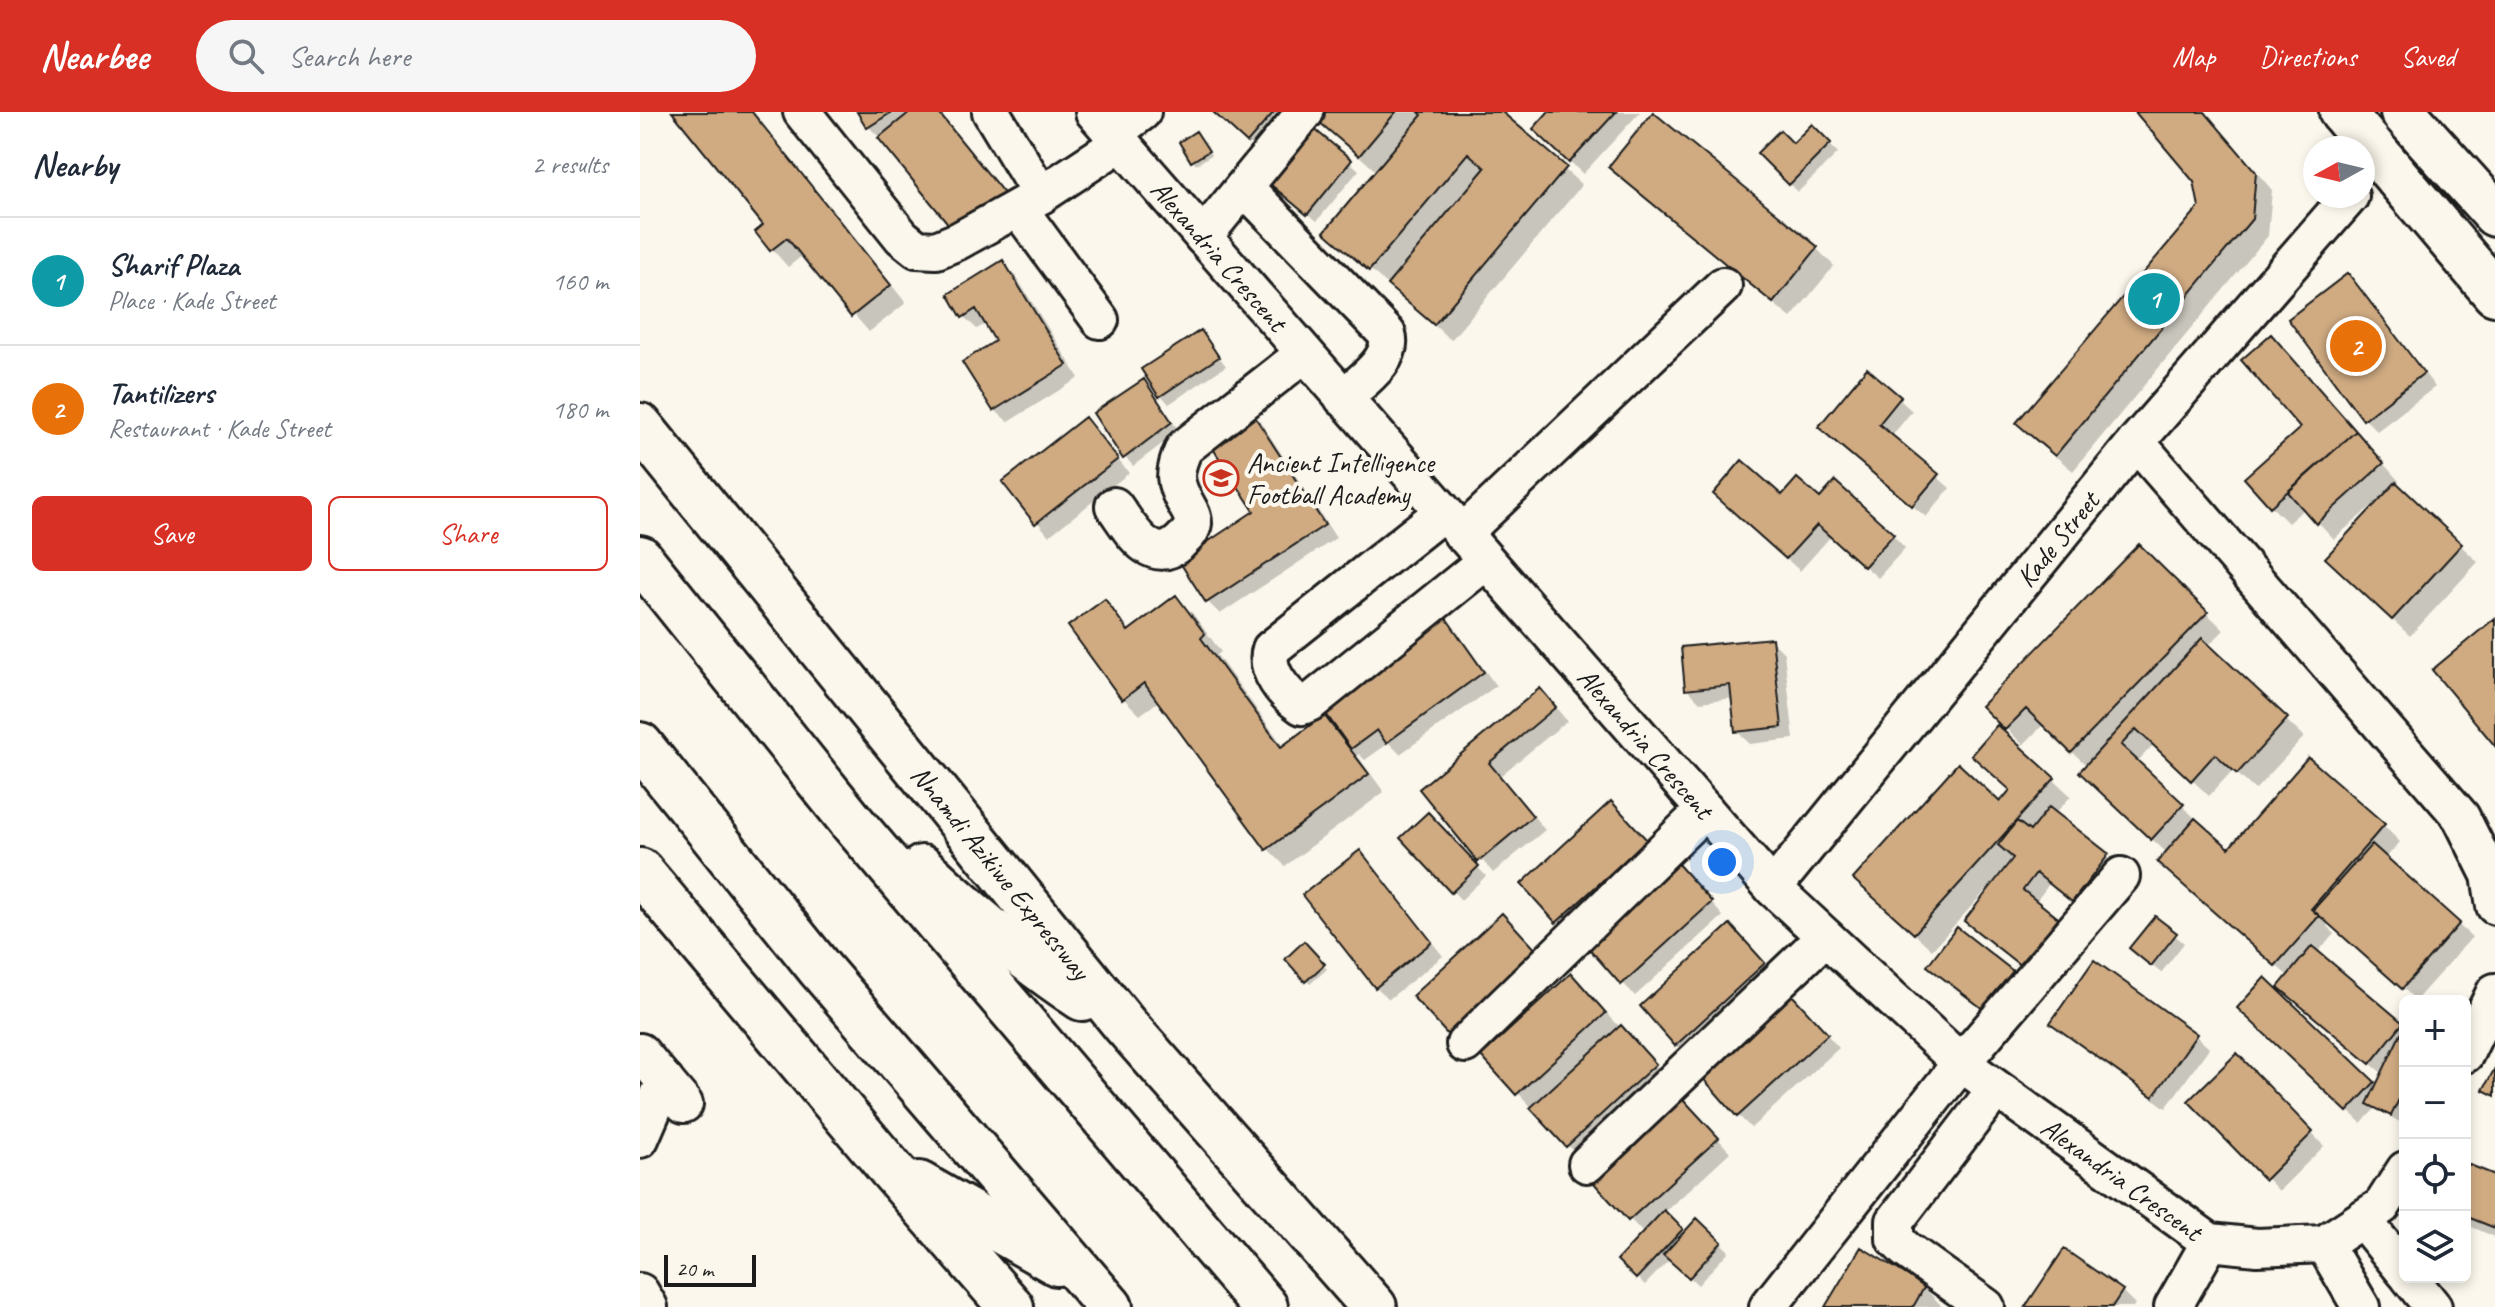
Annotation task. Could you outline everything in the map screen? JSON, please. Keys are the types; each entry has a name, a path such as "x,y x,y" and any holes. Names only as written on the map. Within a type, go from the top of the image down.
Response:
{"main road":[{"path":"2342,112 2354,136"},
{"path":"2408,118 2495,214"},
{"path":"2375,173 2495,293"},
{"name":"Nnamdi Azikiwe Expressway","path":"640,426 1125,1025 1374,1307"},
{"path":"640,558 851,821 1265,1307"},
{"path":"640,745 820,969 1097,1293"},
{"path":"851,821 882,834 959,902 1062,985 1125,1025"},
{"path":"640,871 1011,1307"},
{"path":"889,1167 1097,1293"}],"street":[{"path":"802,112 902,237 917,249 936,250 1029,202 1109,130 1142,112"},
{"path":"991,112 1029,202 1100,320"},
{"path":"1203,237 1305,112"},
{"path":"2375,166 2408,118"},
{"name":"Alexandria Crescent","path":"1109,130 1773,888 1961,1063 2210,1242 2257,1247 2324,1244"},
{"path":"1244,187 1387,334 1390,345 1386,356 1343,398"},
{"name":"Kade Street","path":"1773,888 2136,442 2340,208"},
{"path":"1486,561 1311,702 1302,706 1292,699 1270,669 1268,659 1271,649 1453,523 1723,286"},
{"path":"1114,506 1143,545 1156,551 1171,550 1189,534 1193,525 1191,513 1176,487 1176,468 1184,448 1304,354"},
{"path":"2136,442 2461,817 2490,875 2495,906"},
{"path":"1465,1044 1705,810"},
{"path":"1768,1307 1961,1063 2121,876"},
{"path":"1587,1164 1825,937"},
{"path":"2471,1043 2492,1005"},
{"path":"640,1052 674,1092 640,1139"},
{"path":"1986,1307 1905,1249 1895,1239 1895,1221 1996,1089"},
{"path":"2361,1307 2324,1244 2382,1206 2399,1179"},
{"path":"2362,1219 2399,1265"},
{"path":"2173,1307 2210,1242"},
{"path":"2414,1283 2433,1307"},
{"path":"640,1292 649,1307"}],"building":[{"path":"672,112 752,112 891,285 851,317 787,238 770,251 755,232 763,225"},
{"path":"857,112 892,112 867,128"},
{"path":"910,112 938,112 1007,197 959,237 878,138"},
{"path":"1213,112 1274,112 1247,143"},
{"path":"1316,112 1396,112 1359,156 1312,116"},
{"path":"1419,112 1502,112 1567,167 1434,325 1387,285 1485,168 1468,153 1369,271 1324,232 1422,115"},
{"path":"1548,112 1616,112 1569,163 1533,129"},
{"path":"1653,112 1818,247 1773,303 1608,167"},
{"path":"2135,112 2205,112 2256,172 2252,219 2055,456 2016,423 2199,207 2194,182"},
{"path":"1308,124 1352,160 1307,215 1264,179"},
{"path":"1812,124 1831,143 1789,185 1757,153 1780,130 1793,143"},
{"path":"1196,131 1209,151 1191,162 1179,142"},
{"path":"1003,260 1067,365 993,411 962,362 995,341 976,309 962,318 948,294"},
{"path":"2348,273 2424,373 2363,420 2288,319"},
{"path":"1201,330 1219,357 1159,397 1141,369"},
{"path":"2271,334 2356,431 2270,507 2244,478 2300,428 2241,360"},
{"path":"1867,368 1901,397 1879,424 1939,474 1912,506 1818,427"},
{"path":"1144,379 1172,422 1123,459 1093,413"},
{"name":"Ancient Intelligence Football Academy","path":"1248,406 1325,525 1206,603 1179,561 1254,511 1204,435"},
{"path":"1085,417 1118,459 1035,524 1002,482"},
{"path":"2356,431 2384,463 2316,524 2288,492"},
{"path":"1742,460 1782,495 1797,478 1820,498 1835,481 1894,534 1864,567 1817,525 1786,559 1713,494"},
{"path":"2396,482 2462,544 2392,620 2325,558"},
{"path":"2139,544 2208,612 2071,753 2026,709 2005,730 1981,706"},
{"path":"1176,595 1205,634 1201,638 1281,747 1324,715 1369,774 1266,850 1144,683 1122,700 1068,626 1105,599 1128,631"},
{"path":"1444,615 1484,672 1386,743 1377,730 1351,749 1319,704"},
{"path":"2495,618 2495,746 2432,670"},
{"path":"1772,638 1782,727 1735,732 1730,685 1685,690 1681,647"},
{"path":"2202,638 2288,718 2237,774 2215,754 2191,781 2136,729 2121,745 2184,804 2151,840 2079,772"},
{"path":"1540,688 1556,707 1489,763 1533,816 1478,862 1419,789"},
{"path":"1997,725 2055,778 1914,934 1853,879 1958,763 2000,802 2010,790 1971,755"},
{"path":"2308,757 2385,824 2311,909 2319,916 2275,966 2157,862 2195,818 2229,848"},
{"path":"1611,801 1647,840 1556,923 1521,884"},
{"path":"2049,807 2109,854 2072,902 2036,873 2023,890 2058,918 2021,966 1964,921 2013,858 1998,845 2017,821 2030,831"},
{"path":"1428,812 1479,866 1451,893 1400,838"},
{"path":"2372,844 2460,923 2402,989 2313,910"},
{"path":"1360,850 1432,942 1375,988 1302,895"},
{"path":"1677,863 1712,902 1621,985 1586,945"},
{"path":"1502,913 1538,952 1448,1035 1412,996"},
{"path":"2155,916 2177,933 2151,966 2129,948"},
{"path":"1730,924 1765,963 1675,1046 1640,1006"},
{"path":"1957,927 2013,971 1983,1009 1927,966"},
{"path":"1304,941 1325,964 1305,982 1285,959"},
{"path":"2312,946 2399,1020 2399,1028 2370,1064 2278,987"},
{"path":"2094,960 2197,1034 2153,1097 2050,1023"},
{"path":"1571,973 1606,1013 1516,1095 1481,1056"},
{"path":"2265,977 2375,1082 2347,1112 2237,1008"},
{"path":"1792,995 1828,1034 1737,1117 1702,1077"},
{"path":"1621,1025 1656,1064 1566,1147 1530,1108"},
{"path":"2399,1037 2399,1099 2391,1116 2367,1104"},
{"path":"2237,1053 2313,1132 2265,1180 2188,1101"},
{"path":"2495,1068 2495,1096 2483,1090"},
{"path":"1683,1099 1719,1138 1628,1221 1593,1182"},
{"path":"2471,1165 2495,1175 2495,1228 2471,1218"},
{"path":"1664,1210 1683,1229 1636,1279 1617,1260"},
{"path":"1697,1218 1722,1242 1689,1278 1663,1255"},
{"path":"1861,1247 1925,1286 1913,1307 1825,1307"},
{"path":"2064,1249 2123,1290 2112,1307 2025,1307"}],"place":[{"name":"Sharif Plaza","path":"2154,299"},
{"name":"Tantilizers","path":"2356,346"},
{"name":"Ancient Intelligence Football Academy","path":"1221,478"}]}
